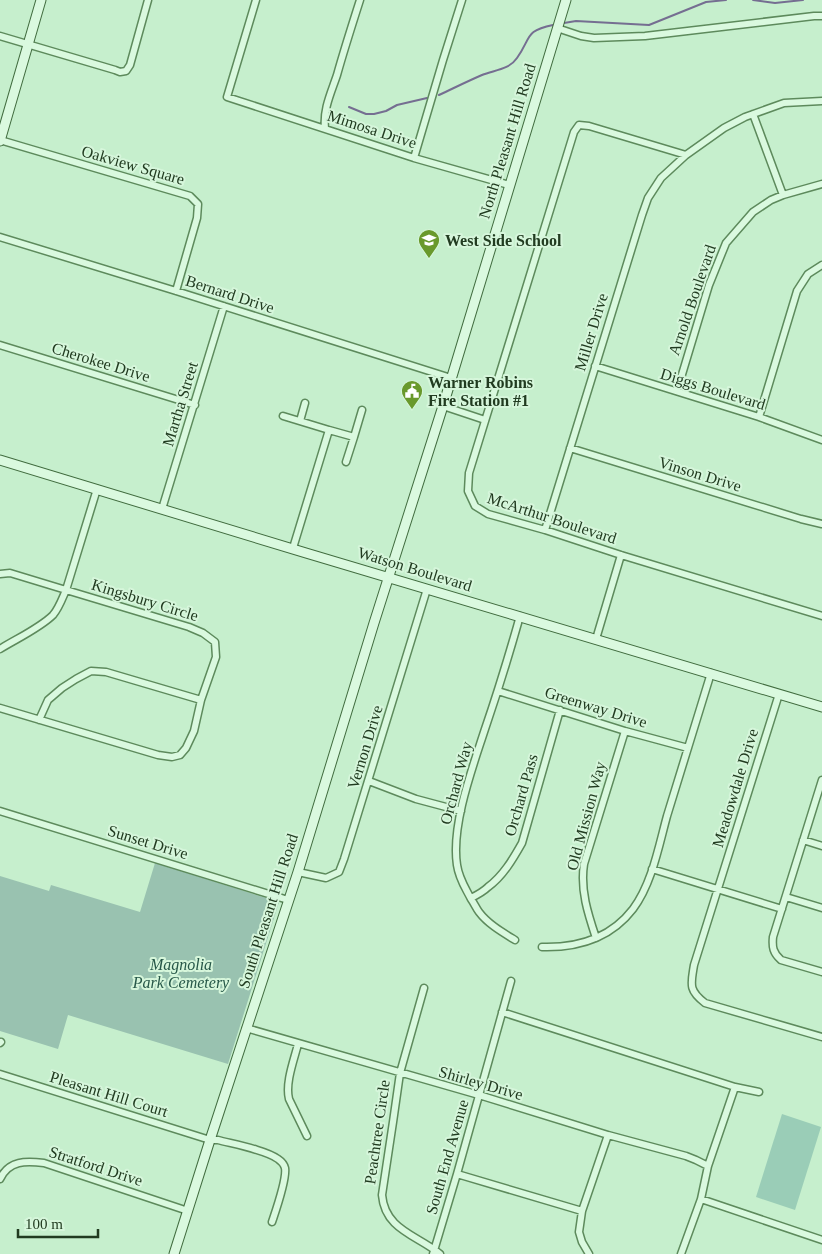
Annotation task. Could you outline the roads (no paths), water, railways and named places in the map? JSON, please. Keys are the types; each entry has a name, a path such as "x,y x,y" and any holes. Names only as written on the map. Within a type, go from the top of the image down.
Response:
{"street":[{"path":"0,140 41,0"},
{"path":"0,36 120,72 128,70 130,65 148,0"},
{"name":"Mimosa Drive","path":"256,0 227,97 414,158 510,185"},
{"path":"325,128 325,106 333,87 360,0"},
{"path":"414,158 462,0"},
{"name":"North Pleasant Hill Road","path":"389,578 444,406 566,0"},
{"path":"557,28 594,38 645,36 822,16"},
{"path":"686,155 724,128 753,114 784,104 822,101"},
{"path":"753,114 782,194"},
{"name":"McArthur Boulevard","path":"686,155 589,126 579,125 574,132 469,473 468,491 474,506 488,514 822,616"},
{"name":"Oakview Square","path":"0,140 190,196 198,204 197,218 176,291"},
{"name":"Miller Drive","path":"545,530 648,198 661,178 686,155"},
{"name":"Arnold Boulevard","path":"677,391 709,285 726,243 753,212 782,194 822,184"},
{"name":"Bernard Drive","path":"0,237 452,378"},
{"path":"759,417 797,291 808,274 822,264"},
{"name":"Martha Street","path":"162,509 224,306"},
{"name":"Cherokee Drive","path":"0,346 195,405"},
{"name":"Diggs Boulevard","path":"595,366 759,417 822,440"},
{"path":"300,421 305,403"},
{"path":"444,406 485,420"},
{"path":"346,462 362,410"},
{"path":"283,416 354,437"},
{"path":"293,548 329,430"},
{"name":"Vinson Drive","path":"570,448 822,524"},
{"name":"Watson Boulevard","path":"0,460 822,707"},
{"path":"0,649 44,622 59,606 66,590 97,489"},
{"path":"596,639 622,555"},
{"name":"Kingsbury Circle","path":"0,574 10,573 189,627 203,633 214,642 216,657 201,700 194,731 186,748 180,755 172,757 158,755 0,708"},
{"name":"South Pleasant Hill Road","path":"174,1254 298,872 389,578"},
{"name":"Vernon Drive","path":"298,872 326,878 339,872 369,781 427,589"},
{"name":"Orchard Way","path":"515,940 484,919 465,890 457,865 456,838 468,782 520,616"},
{"path":"39,720 48,700 76,679 92,672 106,672 201,700"},
{"path":"542,947 571,946 596,938 615,927 633,909 640,898 652,869 711,673"},
{"name":"Greenway Drive","path":"498,691 625,731 688,748"},
{"name":"Meadowdale Drive","path":"779,694 694,964 691,981 692,989 696,996 706,1003 822,1037"},
{"name":"Orchard Pass","path":"471,898 488,888 502,874 522,842 560,710"},
{"name":"Old Mission Way","path":"596,938 586,906 583,886 584,864 625,731"},
{"path":"822,780 773,937 773,949 776,956 781,960 822,972"},
{"path":"369,781 416,799 461,811"},
{"name":"Sunset Drive","path":"0,811 288,900"},
{"path":"803,840 822,846"},
{"path":"652,869 782,909"},
{"path":"786,897 822,908"},
{"name":"South End Avenue","path":"433,1252 457,1174 511,980"},
{"name":"Peachtree Circle","path":"424,988 400,1073 382,1204 390,1219 401,1230 433,1252 440,1254"},
{"path":"502,1012 736,1087 759,1092"},
{"name":"Shirley Drive","path":"246,1028 608,1135 686,1156 708,1166"},
{"path":"298,1044 288,1086 288,1094 306,1136"},
{"name":"Pleasant Hill Court","path":"0,1074 210,1140 218,1140 272,1155 280,1160 285,1172 272,1222"},
{"path":"681,1254 701,1199 708,1166 736,1087"},
{"path":"589,1254 579,1232 582,1211 608,1135"},
{"name":"Stratford Drive","path":"0,1180 3,1174 18,1163 27,1161 44,1162 188,1211"},
{"path":"457,1174 582,1211"},
{"path":"701,1199 822,1240"}],"waterway":[{"path":"564,23 576,21 649,25 706,2 726,0"},
{"path":"753,0 775,3 803,0"},
{"path":"439,95 482,75 510,65 517,58 533,33 553,25"},
{"path":"349,107 366,114 374,114 386,111 397,105 427,98"}],"place":[{"name":"West Side School","path":"429,259"},
{"name":"Warner Robins Fire Station #1","path":"412,410"}],"park label":[{"name":"Magnolia Park Cemetery","path":"181,973"}]}
